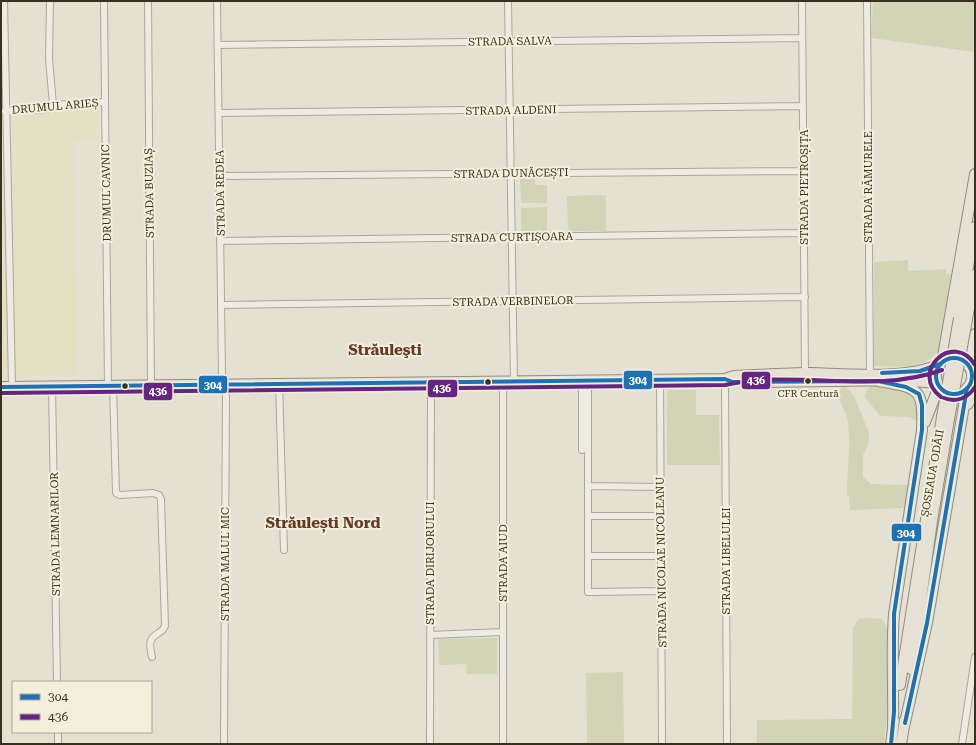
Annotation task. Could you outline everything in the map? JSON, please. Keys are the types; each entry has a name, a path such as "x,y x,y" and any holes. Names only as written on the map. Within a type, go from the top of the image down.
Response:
{"main road":[{"path":"922,430 938,384 936,373 941,363 975,174"},
{"name":"ȘOSEAUA ODĂII","path":"901,744 899,726 921,541 963,319 975,227"},
{"name":"ȘOSEAUA ODĂII","path":"963,319 975,275"},
{"path":"899,726 926,623 959,433 972,387 975,334"},
{"path":"1,386 725,379 734,376 805,373 870,374 909,372 928,369 947,359 957,358 966,362 972,368"},
{"path":"725,379 733,382 878,380 938,384 946,392 954,394 972,387"},
{"path":"878,380 906,386 919,394 922,405 922,430 894,614 899,726"},
{"name":"ȘOSEAUA ODĂII","path":"891,744 899,726"}],"street":[{"path":"4,1 5,110 12,386"},
{"path":"50,1 50,59 53,105"},
{"name":"DRUMUL CAVNIC","path":"104,1 104,102 111,386 116,493 120,495 153,494 159,495 161,499 165,626 163,632 152,638 152,657"},
{"name":"STRADA BUZIAȘ","path":"148,1 151,385"},
{"name":"STRADA REDEA","path":"217,1 221,305 224,384"},
{"name":"STRADA AIUD","path":"503,744 503,632 508,382 512,301 508,1"},
{"name":"STRADA PIETROȘIȚA","path":"802,1 805,373"},
{"name":"STRADA RĂMURELE","path":"867,1 870,374"},
{"name":"STRADA SALVA","path":"218,44 802,38"},
{"name":"DRUMUL ARIEȘ","path":"5,110 46,109 53,105 104,102"},
{"name":"STRADA ALDENI","path":"219,113 803,106"},
{"name":"STRADA DUNĂCEȘTI","path":"219,176 804,171"},
{"name":"STRADA CURTIȘOARA","path":"220,241 804,233"},
{"name":"STRADA VERBINELOR","path":"221,305 805,297"},
{"name":"STRADA LIBELULEI","path":"725,379 727,744"},
{"name":"STRADA NICOLAE NICOLEANU","path":"660,380 662,744"},
{"path":"582,450 585,381"},
{"path":"585,381 588,486 588,592 662,591"},
{"path":"279,383 284,550"},
{"name":"STRADA DIRIJORULUI","path":"430,744 431,383"},
{"name":"STRADA MALUL MIC","path":"224,384 226,391 224,744"},
{"name":"STRADA LEMNARILOR","path":"52,386 57,681"},
{"path":"588,486 660,487"},
{"path":"588,516 661,516"},
{"path":"588,556 661,556"},
{"path":"430,635 503,632"},
{"path":"962,744 975,657"},
{"path":"58,733 58,744"}],"shaded area":[{"path":"98,108 99,138 74,140 77,374 1,379 1,141 12,140 11,113"}],"green space":[{"path":"873,1 975,1 975,52 871,38"},
{"path":"520,178 535,178 535,185 547,185 547,203 521,203"},
{"path":"606,195 606,231 568,231 567,196"},
{"path":"547,207 547,232 521,232 521,208"},
{"path":"908,260 908,271 946,269 946,274 951,274 940,348 927,361 919,364 911,366 874,366 874,262"},
{"path":"870,386 896,388 909,393 918,404 917,421 909,417 880,416 865,397"},
{"path":"842,387 846,387 853,394 869,432 868,446 863,455 863,477 871,484 909,485 905,508 850,510 849,495 847,495 849,431 847,418 839,395"},
{"path":"667,390 696,390 696,415 719,415 720,465 667,465"},
{"path":"862,618 882,619 887,629 890,643 891,660 889,698 884,744 757,744 757,720 852,719 853,628 858,620"},
{"path":"497,638 497,674 467,674 466,664 439,665 438,639"},
{"path":"623,672 624,744 587,744 586,673"}],"transit line":[{"name":"436","path":"941,397 932,387 929,377 932,367 938,358 946,353 956,352 966,355 975,365"},
{"name":"304","path":"958,358 967,363 971,369 972,376 971,383 967,389 958,394 950,394 941,389 937,383 936,372 941,363 947,359 958,358"},
{"name":"304","path":"882,373 920,371 940,364"},
{"name":"436","path":"1,393 725,385 779,379 862,382 889,381 916,377 942,370"},
{"name":"304","path":"1,387 725,379 733,382 878,381 906,387 919,394 922,405 922,430 894,614 894,712 891,744"},
{"name":"436","path":"944,398 957,400 965,397 975,387"},
{"name":"304","path":"905,723 927,623 967,388"}],"place":[{"name":"CFR Centură","path":"808,381"}],"district":[{"name":"Străuleşti","path":"385,350"},
{"name":"Străulești Nord","path":"323,523"}]}
